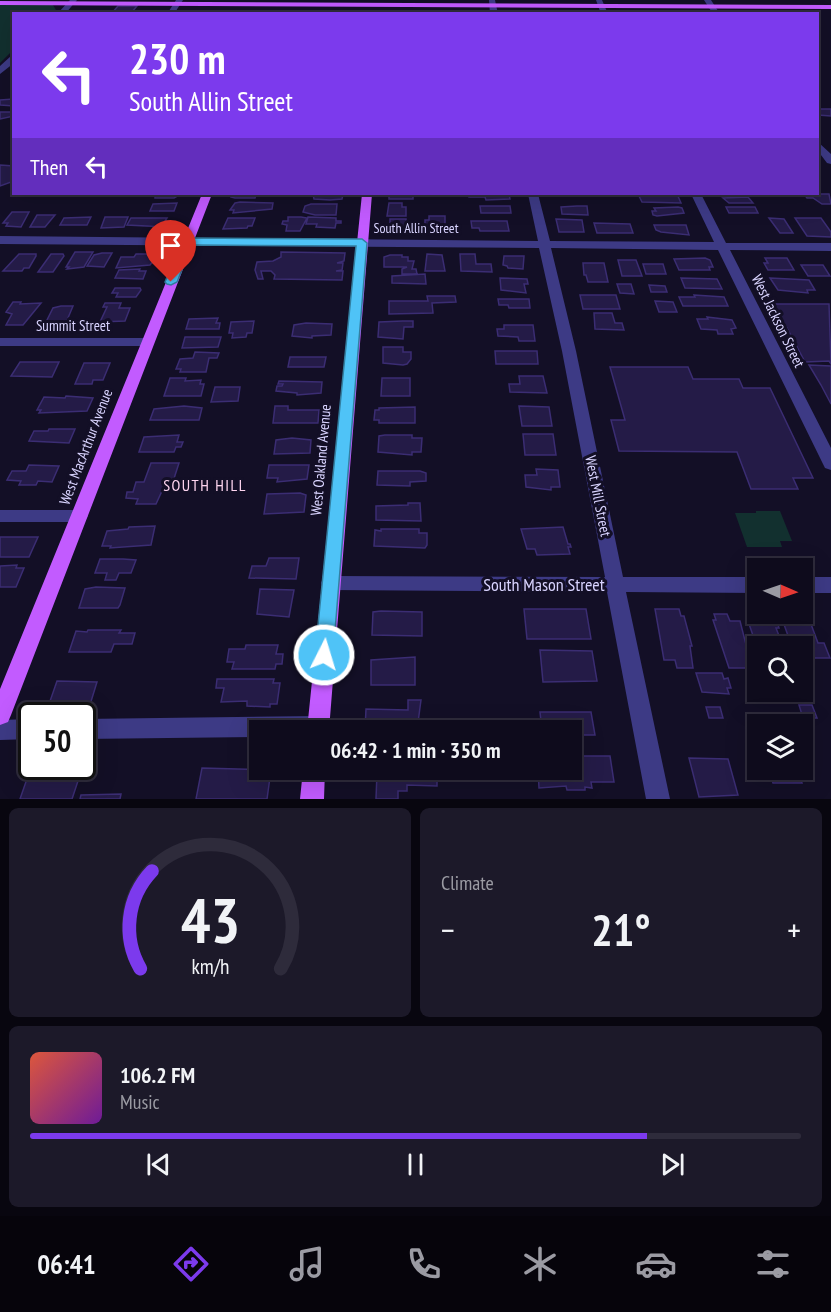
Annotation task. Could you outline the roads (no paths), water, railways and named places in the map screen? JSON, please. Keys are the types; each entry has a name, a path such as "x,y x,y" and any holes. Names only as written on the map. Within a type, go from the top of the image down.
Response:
{"main road":[{"path":"0,3 72,1 709,3 831,7"},
{"name":"West MacArthur Avenue","path":"0,715 207,195"},
{"name":"West Oakland Avenue","path":"319,720 367,195"},
{"path":"312,799 313,780"}],"street":[{"path":"0,71 12,60"},
{"path":"819,146 831,161"},
{"name":"West Mill Street","path":"533,195 568,351 658,799"},
{"name":"West Jackson Street","path":"697,195 831,464"},
{"name":"South Allin Street","path":"0,240 831,247"},
{"name":"Summit Street","path":"0,342 147,342"},
{"path":"0,516 79,516"},
{"name":"South Mason Street","path":"330,583 747,585"},
{"path":"813,585 831,585"},
{"path":"96,729 249,728"},
{"path":"0,730 18,729"}],"district":[{"name":"SOUTH HILL","path":"205,485"}]}
